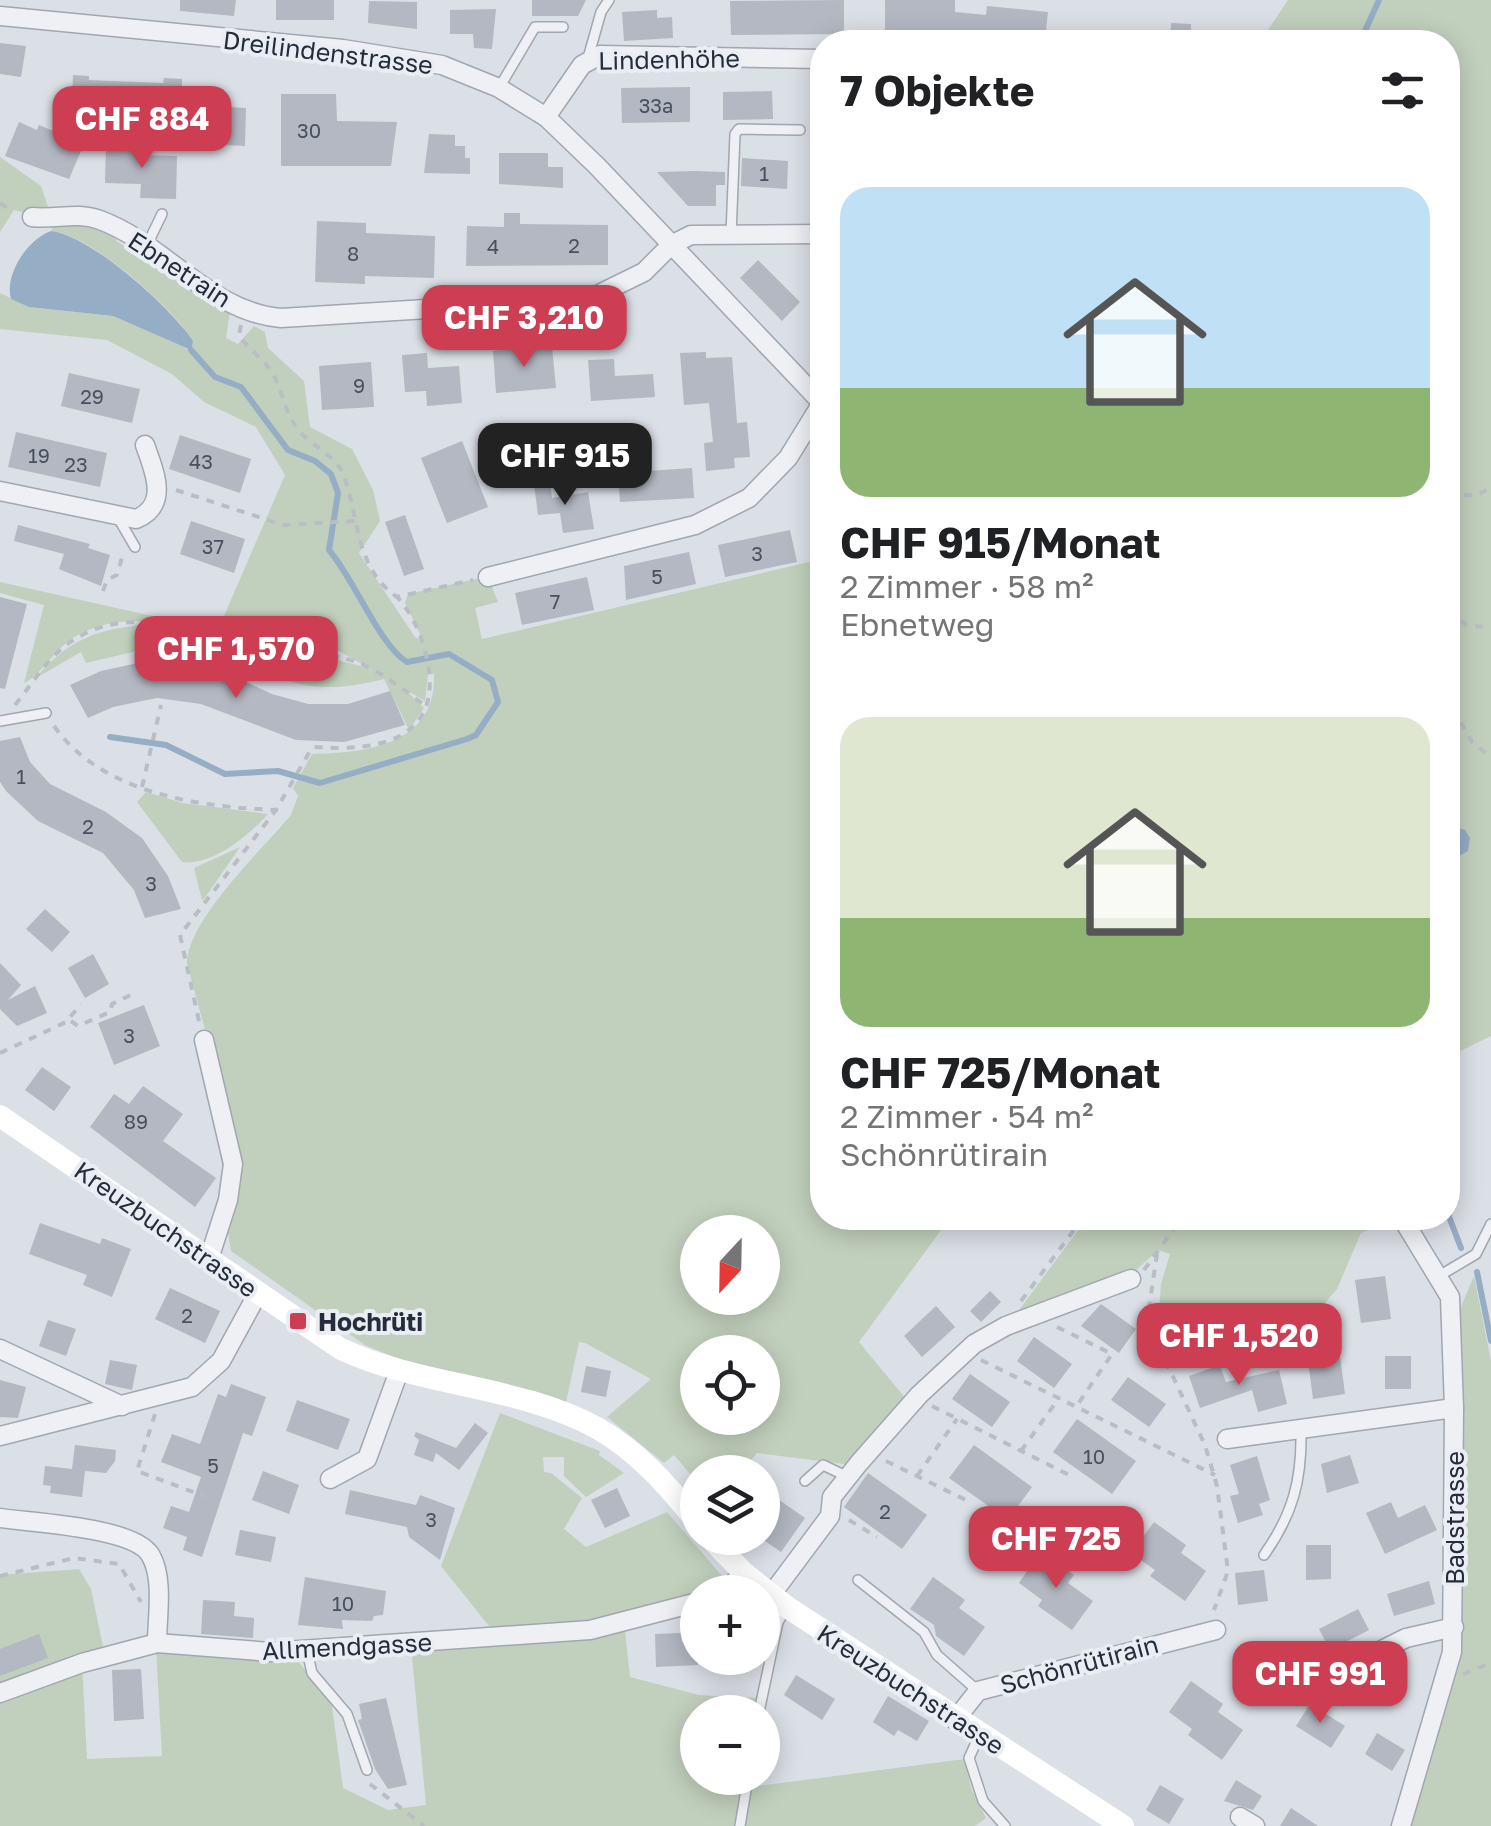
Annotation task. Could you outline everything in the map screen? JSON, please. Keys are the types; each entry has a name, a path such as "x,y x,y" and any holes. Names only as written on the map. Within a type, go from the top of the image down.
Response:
{"street":[{"name":"Dreilindenstrasse","path":"0,16 342,49 442,65 500,88 546,117 810,390"},
{"name":"Lindenhöhe","path":"546,117 588,58 810,59"},
{"name":"Ebnetrain","path":"32,217 90,216 244,311 281,318 336,318 589,298 644,272 672,245"},
{"path":"672,245 691,236 810,234"},
{"path":"488,577 694,525 726,512 748,498 788,458 810,422"},
{"path":"0,491 136,519 154,504 156,478 145,445"},
{"path":"204,1040 233,1164 228,1200 209,1260"},
{"name":"Kreuzbuchstrasse","path":"0,1116 341,1350 399,1371 533,1402 598,1429 654,1471 680,1501"},
{"path":"1410,1230 1439,1276"},
{"name":"Badstrasse","path":"1401,1826 1446,1679 1454,1628 1450,1297 1439,1276"},
{"path":"780,1599 830,1516 832,1497 916,1399 966,1352 1006,1326 1131,1279"},
{"path":"0,1436 192,1387 213,1372 258,1293"},
{"path":"0,1349 122,1406"},
{"path":"330,1478 367,1459 399,1371"},
{"path":"1227,1440 1454,1408"},
{"path":"0,1518 96,1532 140,1544 151,1554 156,1572 157,1643"},
{"name":"Kreuzbuchstrasse","path":"727,1555 746,1575"},
{"name":"Kreuzbuchstrasse","path":"780,1602 955,1720 1123,1826"},
{"name":"Allmendgasse","path":"0,1693 82,1663 157,1643 307,1650 590,1630 680,1607"},
{"path":"1304,1689 1406,1638 1454,1628"},
{"name":"Schönrütirain","path":"955,1720 978,1690 1216,1630"}],"lane":[{"path":"588,58 601,12 609,0"},
{"path":"500,88 535,27 563,27"},
{"path":"732,235 735,134 739,130 800,130"},
{"path":"146,248 162,214"},
{"path":"117,516 131,546"},
{"path":"1,721 46,713"},
{"path":"1476,1254 1491,1224"},
{"path":"1439,1276 1491,1248"},
{"path":"1264,1555 1292,1510 1301,1472 1301,1430"},
{"path":"805,1481 823,1465 848,1477"},
{"path":"858,1580 924,1632 937,1655 978,1690"},
{"path":"307,1650 312,1673 347,1714 367,1770"},
{"path":"979,1735 969,1758 983,1802 1005,1826"},
{"path":"740,1826 745,1795"}],"path":[{"path":"204,1040 180,934 276,810 314,746 357,748 409,732 428,708 433,685 424,647 398,596 376,580 360,544 342,470 301,434 286,412 273,372 239,336 244,311"},
{"path":"1460,494 1478,494 1491,487"},
{"path":"172,488 283,525 356,521"},
{"path":"103,591 107,580 117,575 131,546"},
{"path":"398,596 488,577"},
{"path":"1460,620 1468,626 1491,628"},
{"path":"1,721 42,667 76,638 98,629 147,623 183,627 274,649 336,655 382,675 428,708"},
{"path":"142,786 151,762 161,705"},
{"path":"46,713 56,730 92,763 142,786 194,802 276,810"},
{"path":"1460,721 1472,742 1491,757"},
{"path":"69,1020 78,1026 137,992"},
{"path":"0,1054 69,1020 80,1004"},
{"path":"1006,1326 1075,1230"},
{"path":"1131,1279 1147,1268 1174,1230"},
{"path":"1157,1254 1147,1321 1215,1475 1228,1571 1214,1610 1216,1630"},
{"path":"1034,1316 1112,1354 1076,1406"},
{"path":"966,1352 1215,1475"},
{"path":"1022,1451 1059,1398"},
{"path":"916,1399 1075,1478"},
{"path":"153,1403 156,1419 136,1472 204,1496"},
{"path":"917,1476 958,1419"},
{"path":"868,1452 972,1503"},
{"path":"830,1516 841,1515 877,1537"},
{"path":"0,1576 74,1558 118,1564 140,1600 157,1643"},
{"path":"1446,1679 1491,1663"},
{"path":"367,1770 371,1788 424,1826"}],"green space":[{"path":"1288,0 1491,0 1491,1036 1460,1051 1460,30 1268,30"},
{"path":"0,157 41,186 49,210 35,215 14,210 0,232"},
{"path":"81,222 118,236 116,241 126,247 129,243 230,311 226,338 238,344 254,326 265,332 268,348 304,381 310,427 352,449 373,490 380,521 359,553 415,637 424,642 405,603 408,594 476,579 490,582 498,602 475,608 482,639 810,562 810,1230 941,1230 859,1342 906,1399 852,1465 757,1453 680,1455 680,1462 674,1455 664,1463 607,1417 651,1379 585,1343 579,1342 566,1402 396,1358 365,1345 231,1251 226,1220 232,1128 187,964 190,946 212,907 291,815 298,796 293,788 312,754 376,747 411,730 424,716 432,697 434,674 428,674 425,701 315,637 294,648 279,648 149,621 98,626 74,637 24,683 44,605 0,593 0,582 170,620 221,623 285,475 256,427 204,402 172,374 107,340 0,329 0,293 29,307 113,316 191,350 180,324 153,295 101,254 51,231 54,223"},
{"path":"142,625 366,668 405,690 424,708 409,730 384,679 327,687 305,685 199,649 141,650 86,663 81,652 36,678 59,655 83,639"},
{"path":"146,792 183,803 268,814 218,854 182,862 137,802"},
{"path":"240,847 204,899 202,900 194,868"},
{"path":"1078,1230 1369,1230 1361,1233 1337,1289 1295,1337 1253,1336 1203,1316 1159,1312 1161,1284 1170,1254 1158,1250 1134,1272 1017,1313"},
{"path":"1474,1276 1491,1361 1491,1826 1411,1826 1460,1662 1460,1309"},
{"path":"500,1413 600,1451 599,1455 624,1473 586,1497 564,1476 564,1457 543,1457 544,1472 551,1473 582,1498 564,1529 586,1547 667,1512 680,1527 680,1555 704,1555 721,1575 680,1575 680,1602 620,1620 493,1631 441,1566"},
{"path":"79,1569 91,1589 105,1656 82,1663 87,1759 162,1756 156,1649 294,1657 331,1699 343,1788 388,1810 426,1805 411,1646 625,1630 630,1677 699,1695 680,1695 680,1795 742,1795 737,1826 0,1826 0,1575"},
{"path":"965,1759 971,1788 986,1818 975,1826 744,1826 750,1795 780,1795 780,1783"}],"water":[{"path":"51,231 87,246 129,275 182,327 193,341 191,350 113,316 29,307 11,299 11,279 20,259 34,241"},
{"path":"1460,829 1470,838 1468,851 1460,855"}],"building":[{"path":"180,0 236,0 234,16 180,11"},
{"path":"276,0 334,0 334,20 276,20"},
{"path":"532,0 586,0 578,16 532,16"},
{"path":"844,0 844,30 731,35 730,1"},
{"path":"885,0 955,0 955,12 986,15 987,6 1048,12 1046,30 885,30"},
{"path":"369,1 417,2 417,29 368,23"},
{"path":"496,9 492,49 474,48 473,34 450,34 450,10"},
{"path":"657,10 657,18 672,17 673,38 624,41 622,12"},
{"path":"1171,23 1191,24 1191,30 1171,30"},
{"path":"0,43 26,46 21,77 0,74"},
{"path":"73,75 89,76 89,80 163,83 164,78 182,79 181,115 107,116 108,87 97,113 72,100"},
{"path":"690,87 690,122 622,123 621,88"},
{"path":"772,91 773,119 723,120 723,92"},
{"path":"281,94 336,94 337,121 397,122 391,166 281,166"},
{"path":"208,106 246,108 245,146 207,144"},
{"path":"19,122 37,130 39,125 84,144 69,179 5,156"},
{"path":"429,134 455,135 455,146 465,146 465,158 470,158 470,174 424,173"},
{"path":"106,145 142,147 142,155 177,156 176,199 140,198 141,184 105,183"},
{"path":"499,153 548,153 548,167 563,167 563,188 499,184"},
{"path":"742,158 788,161 787,189 741,186"},
{"path":"657,172 725,172 725,185 716,185 716,206 688,206"},
{"path":"504,213 520,213 520,224 608,225 608,265 466,266 467,226 504,227"},
{"path":"317,221 366,223 366,233 435,236 434,278 365,276 365,284 315,282"},
{"path":"758,260 800,302 782,321 740,278"},
{"path":"552,346 556,388 496,393 493,351"},
{"path":"706,352 706,358 732,357 737,423 747,422 750,457 734,458 735,468 706,471 704,443 713,442 709,403 684,405 680,353"},
{"path":"427,353 428,368 459,366 462,403 427,406 426,391 405,392 402,355"},
{"path":"614,359 615,376 653,374 655,397 591,401 588,360"},
{"path":"371,362 374,407 322,410 319,366"},
{"path":"69,373 140,389 132,423 61,406"},
{"path":"16,432 107,453 100,487 8,467"},
{"path":"180,435 251,459 240,493 169,469"},
{"path":"462,441 488,507 447,523 421,458"},
{"path":"692,468 694,498 620,502 618,473"},
{"path":"550,482 552,498 588,492 594,529 563,533 560,513 538,515 534,484"},
{"path":"405,515 424,569 404,576 385,522"},
{"path":"191,521 245,539 234,573 180,554"},
{"path":"18,525 90,544 88,548 110,555 101,586 59,569 64,554 14,541"},
{"path":"790,530 797,562 725,577 718,545"},
{"path":"689,552 696,584 626,600 624,566"},
{"path":"587,577 594,610 522,625 515,593"},
{"path":"0,597 27,604 5,689 0,688"},
{"path":"147,661 196,664 308,704 348,704 390,691 405,725 344,742 296,740 201,704 157,698 113,707 88,718 70,685 101,671"},
{"path":"20,737 30,762 50,784 106,812 142,838 168,876 181,909 145,918 134,890 103,853 38,821 6,791 0,782 0,741"},
{"path":"45,909 70,932 52,952 26,929"},
{"path":"93,954 109,984 85,998 68,968"},
{"path":"0,963 21,985 8,1000 35,986 47,1013 17,1026 0,1009"},
{"path":"144,1005 160,1046 114,1065 98,1023"},
{"path":"42,1067 71,1087 54,1111 25,1090"},
{"path":"143,1086 183,1114 163,1141 216,1178 195,1207 90,1127 114,1094 129,1104"},
{"path":"40,1223 100,1244 102,1238 131,1249 112,1297 83,1285 87,1275 29,1254"},
{"path":"1385,1276 1391,1319 1361,1323 1355,1280"},
{"path":"170,1288 220,1311 205,1343 155,1319"},
{"path":"990,1291 1001,1302 981,1322 970,1311"},
{"path":"1101,1304 1136,1329 1119,1353 1081,1326"},
{"path":"936,1306 955,1327 922,1357 904,1336"},
{"path":"48,1320 76,1329 66,1356 39,1346"},
{"path":"1034,1337 1072,1364 1054,1388 1017,1361"},
{"path":"1339,1349 1345,1394 1313,1399 1307,1353"},
{"path":"1385,1356 1411,1356 1411,1389 1385,1389"},
{"path":"110,1360 137,1365 132,1390 105,1384"},
{"path":"1220,1365 1226,1382 1279,1370 1287,1404 1258,1412 1252,1390 1200,1408 1189,1376"},
{"path":"586,1366 611,1371 606,1397 581,1392"},
{"path":"970,1374 1010,1402 992,1427 952,1399"},
{"path":"1128,1377 1166,1404 1149,1427 1111,1400"},
{"path":"0,1380 26,1387 18,1418 0,1417"},
{"path":"231,1384 266,1397 252,1436 243,1433 202,1557 183,1550 187,1537 163,1528 171,1506 189,1512 201,1477 161,1462 172,1434 200,1444 218,1394 226,1397"},
{"path":"297,1400 350,1419 338,1450 286,1431"},
{"path":"1077,1419 1136,1461 1112,1494 1053,1452"},
{"path":"475,1423 488,1433 459,1470 436,1453 433,1462 414,1455 419,1440 414,1436 416,1432 456,1448"},
{"path":"75,1445 116,1450 115,1461 106,1473 85,1471 82,1497 50,1493 51,1486 43,1485 45,1466 72,1469"},
{"path":"974,1445 1032,1487 1008,1520 949,1478"},
{"path":"1350,1455 1359,1483 1327,1493 1321,1464"},
{"path":"1257,1456 1270,1500 1259,1504 1263,1515 1238,1523 1230,1496 1239,1494 1230,1465"},
{"path":"263,1471 299,1485 289,1514 252,1500"},
{"path":"868,1473 927,1515 902,1549 844,1507"},
{"path":"617,1488 630,1516 605,1528 591,1500"},
{"path":"350,1490 416,1505 420,1495 455,1508 440,1560 409,1537 407,1527 345,1514"},
{"path":"780,1501 805,1518 780,1551"},
{"path":"1391,1502 1398,1518 1425,1505 1437,1530 1385,1554 1366,1513"},
{"path":"1154,1522 1186,1545 1181,1553 1206,1571 1185,1601 1150,1576 1155,1570 1131,1553"},
{"path":"240,1530 276,1537 271,1562 235,1555"},
{"path":"1306,1545 1331,1545 1331,1579 1306,1580"},
{"path":"1041,1551 1074,1575 1068,1583 1093,1601 1072,1630 1038,1606 1042,1600 1019,1583"},
{"path":"1264,1570 1268,1601 1238,1605 1235,1573"},
{"path":"305,1577 386,1591 383,1615 374,1616 372,1621 342,1620 343,1629 298,1625"},
{"path":"933,1577 965,1600 959,1608 985,1627 964,1656 936,1636 934,1625 910,1609"},
{"path":"1429,1581 1435,1604 1394,1616 1387,1594"},
{"path":"203,1600 235,1602 234,1616 254,1618 253,1638 201,1634"},
{"path":"1358,1609 1369,1630 1330,1650 1319,1629"},
{"path":"680,1633 680,1666 656,1667 655,1634"},
{"path":"39,1634 48,1658 0,1676 0,1649"},
{"path":"1295,1656 1302,1673 1267,1689 1260,1672"},
{"path":"141,1669 144,1719 114,1721 112,1670"},
{"path":"796,1675 835,1699 822,1720 784,1695"},
{"path":"1191,1681 1223,1704 1218,1712 1243,1730 1222,1760 1188,1735 1192,1729 1169,1712"},
{"path":"888,1696 929,1721 917,1741 898,1730 894,1736 873,1722"},
{"path":"386,1698 407,1785 388,1789 375,1769 358,1720 362,1719 359,1704"},
{"path":"1310,1704 1345,1726 1331,1748 1296,1726"},
{"path":"1377,1733 1405,1750 1392,1771 1365,1754"},
{"path":"1236,1780 1262,1796 1253,1810 1224,1801"},
{"path":"1160,1785 1184,1799 1169,1824 1146,1810"},
{"path":"1291,1808 1318,1826 1280,1826"}],"waterway":[{"path":"1365,30 1379,0"},
{"path":"110,737 166,745 225,774 278,771 320,783 476,735 498,702 492,680 449,654 407,662 397,654 329,550 338,493 331,474 315,461 288,450 241,387 215,377 191,350"},
{"path":"1454,1230 1461,1248"},
{"path":"1477,1272 1491,1341"}],"place":[{"name":"Hochrüti","path":"298,1321"}]}
